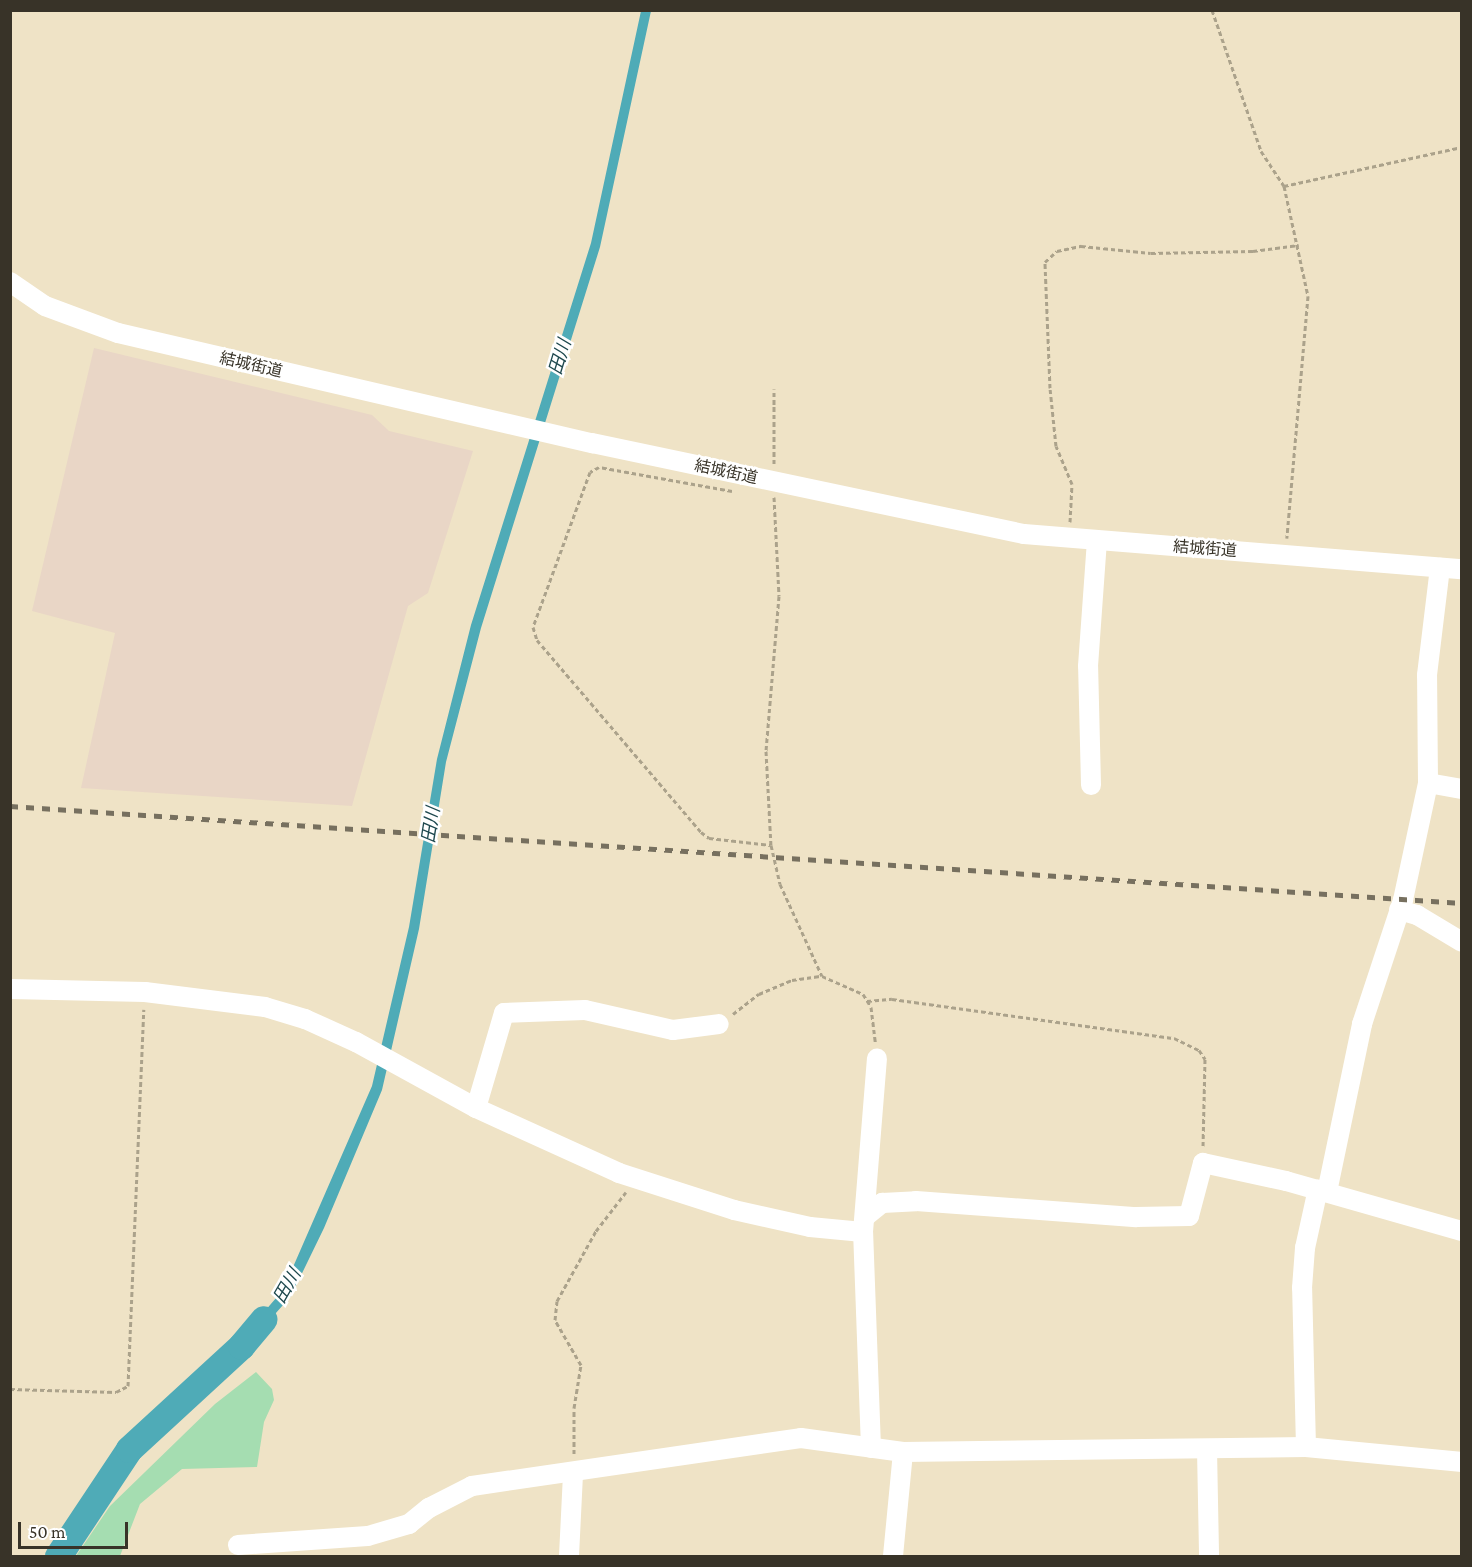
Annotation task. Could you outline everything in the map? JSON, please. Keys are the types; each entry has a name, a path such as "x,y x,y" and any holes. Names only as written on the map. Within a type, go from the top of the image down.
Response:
{"street":[{"name":"結城街道","path":"10,282 45,306 118,333 774,485 1024,534 1461,569"},
{"path":"1091,785 1088,666 1096,541"},
{"path":"1306,1447 1302,1288 1305,1248 1323,1191 1362,1024 1399,910 1428,783 1427,675 1440,568"},
{"path":"1428,783 1461,789"},
{"path":"1399,910 1417,915 1461,942"},
{"path":"10,989 145,992 265,1007 305,1019 356,1042 476,1108 636,1179 734,1210 810,1227 864,1224 882,1203 916,1202 1136,1217 1189,1216 1203,1163 1323,1191 1461,1231"},
{"path":"476,1108 504,1013 585,1010 673,1030 719,1024"},
{"path":"872,1448 864,1224 877,1059"},
{"path":"238,1545 376,1534 409,1524 429,1508 472,1486 573,1474 801,1438 903,1452 1306,1447 1461,1462"},
{"path":"1207,1449 1209,1557"},
{"path":"892,1557 903,1452"},
{"path":"569,1557 573,1474"}],"path":[{"path":"1212,10 1261,151 1284,186 1299,245 1308,296 1285,555"},
{"path":"1284,186 1461,147"},
{"path":"1069,539 1072,484 1056,446 1045,262 1057,251 1081,246 1151,253 1253,251 1299,245"},
{"path":"774,389 774,485 779,596 766,751 771,845 780,884 822,976"},
{"path":"737,491 600,467 590,472 533,627 537,640 701,832 709,838 771,845"},
{"path":"719,1024 759,994 792,980 822,976 863,994 867,1001 877,1059"},
{"path":"10,1389 116,1392 128,1386 145,992"},
{"path":"867,1001 892,999 1174,1038 1199,1050 1205,1059 1206,1082 1203,1163"},
{"path":"573,1474 574,1408 581,1365 555,1320 557,1301 596,1231 636,1179"}],"shaded area":[{"path":"94,348 372,415 389,431 473,451 428,593 408,606 352,806 81,788 115,633 32,611"}],"green space":[{"path":"256,1372 272,1389 274,1400 264,1422 257,1467 182,1469 140,1504 120,1556 76,1556 110,1506 215,1404"}],"water":[{"path":"641,11 651,11 600,247 481,628 446,762 419,929 382,1090 324,1228 291,1296 243,1350 237,1343 283,1290 372,1086 409,927 437,759 471,625 591,243"}],"waterway":[{"name":"田川","path":"58,1556 129,1449 241,1346 264,1319"}],"railway":[{"path":"10,806 1462,903"}]}
